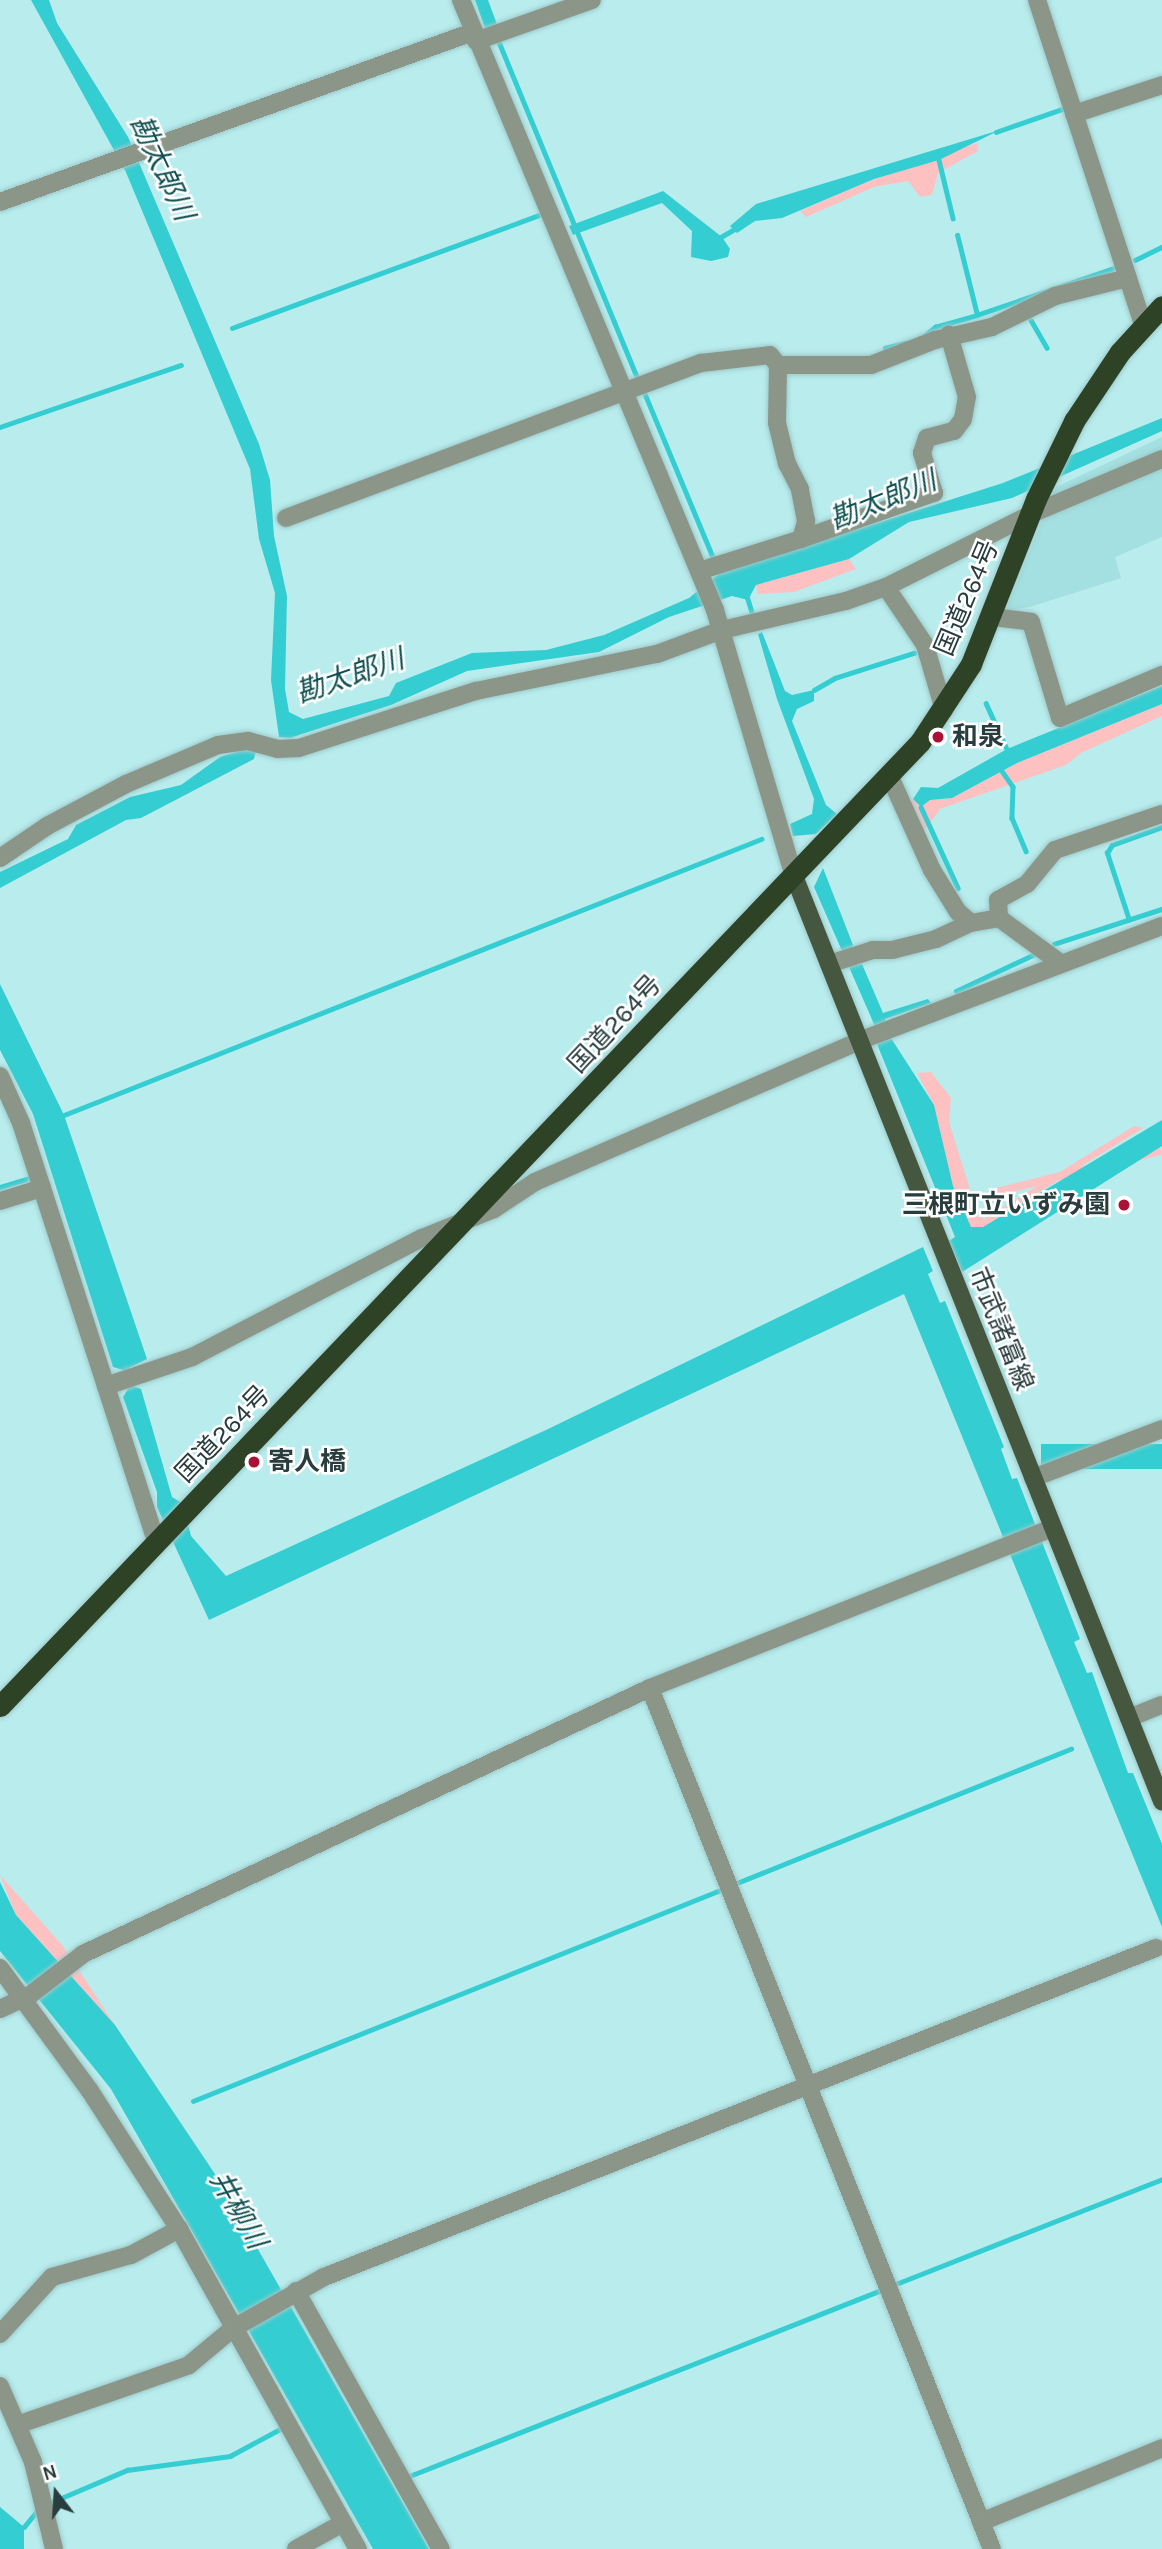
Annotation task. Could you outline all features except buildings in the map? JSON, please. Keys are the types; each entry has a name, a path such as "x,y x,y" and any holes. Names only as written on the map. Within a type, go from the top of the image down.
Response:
{"highway":[{"name":"国道264号","path":"0,1706 890,777 944,709 993,617 1034,506 1074,421 1143,324 1162,306"}],"main road":[{"name":"市武諸富線","path":"794,876 843,960 875,1034 1033,1478 1047,1530 1162,1801"}],"street":[{"path":"461,0 628,391 715,610 794,876"},
{"path":"0,202 592,0"},
{"path":"1037,0 1143,324"},
{"path":"1074,114 1162,85"},
{"path":"778,365 871,365 949,335 992,327 1055,296 1128,278"},
{"path":"700,575 934,493 922,453 928,438 954,431 963,419 967,397 949,335"},
{"path":"286,518 701,363 743,356 770,355 778,365 776,423 787,464 800,489 806,521 801,539"},
{"path":"0,858 47,826 126,784 218,745 248,741 278,750 299,748 477,691 657,654 722,630 886,587 1034,506 1162,459"},
{"path":"886,587 925,645 944,709"},
{"path":"993,617 1031,622 1059,718 1162,675"},
{"path":"890,777 932,870 958,912 971,923"},
{"path":"999,918 998,900 1027,884 1055,850 1162,814"},
{"path":"843,960 936,939 971,923 999,918 1059,962"},
{"path":"121,1381 192,1357 474,1214 494,1209 535,1182 875,1034 1059,962 1162,926"},
{"path":"0,1076 42,1188 121,1381 159,1541"},
{"path":"0,1201 42,1188"},
{"path":"1033,1478 1162,1429"},
{"path":"0,2008 27,1997 74,1962 269,1865 650,1688 1047,1530"},
{"path":"650,1688 981,2522 985,2547"},
{"path":"1129,1718 1162,1705"},
{"path":"20,2424 190,2365 232,2329 296,2291 1156,1948"},
{"path":"0,1968 27,1997 179,2229 232,2329 358,2549"},
{"path":"0,2334 52,2277 131,2255 179,2229"},
{"path":"296,2291 441,2549"},
{"path":"0,2386 20,2424 44,2495 43,2518 54,2549"},
{"path":"981,2522 1162,2448"},
{"path":"296,2549 343,2523"}],"shaded area":[{"path":"977,143 978,151 938,173 932,195 920,197 908,181 874,187 806,217 800,211 874,179"},
{"path":"1162,437 1162,537 1115,557 1121,578 1030,607 1006,610 1056,487"},
{"path":"849,559 856,569 794,592 758,594 756,585"},
{"path":"1162,704 1162,716 1081,753 1066,765 940,809 923,833 908,803 913,799 921,807 930,800 952,798 1017,763"},
{"path":"931,1072 951,1098 949,1122 978,1215 984,1219 1134,1126 1143,1128 983,1227 971,1227 953,1186 934,1105 917,1073"},
{"path":"1160,1147 1162,1155 999,1195 997,1188"},
{"path":"0,1875 63,1946 115,2025 16,1915"}],"water":[{"path":"31,0 49,0 57,23 128,137 259,444 270,480 274,536 287,596 285,689 289,712 303,719 389,696 396,683 472,653 546,650 604,635 689,598 720,573 1003,483 1162,418 1162,431 1012,498 909,522 849,559 756,585 748,600 732,596 669,617 599,652 467,671 391,705 290,738 279,737 271,680 275,593 259,539 250,469 125,170"},
{"path":"475,0 488,0 498,27 486,31"},
{"path":"1000,130 939,160 874,179 782,218 755,221 737,233 730,226 756,204"},
{"path":"663,191 722,237 730,249 728,257 711,261 691,257 692,231 662,203 573,235 569,226"},
{"path":"762,632 785,691 792,695 814,690 814,701 797,709 792,721 826,805 837,814 816,834 793,836 790,824 812,814 814,799 777,699 758,634"},
{"path":"1162,686 1162,704 1017,763 952,798 930,800 921,807 913,799 921,787 938,788 1007,749"},
{"path":"249,748 256,751 254,759 141,818 126,820 0,888 0,872 68,839 76,825 130,797 181,785 220,757"},
{"path":"823,868 853,945 850,951 857,965 862,964 883,1013 928,999 931,1003 885,1019 889,1035 934,1105 953,1186 971,1227 983,1227 1162,1120 1162,1146 962,1272 949,1241 955,1237 877,1044 881,1040 814,887"},
{"path":"0,984 64,1115 147,1359 129,1368 135,1387 141,1389 172,1497 182,1503 191,1536 226,1576 546,1430 923,1247 933,1271 928,1274 940,1303 945,1301 1004,1447 1001,1449 1012,1479 1017,1478 1080,1639 1074,1642 1087,1673 1092,1672 1128,1773 1133,1773 1162,1844 1162,1927 904,1294 209,1620 157,1507 157,1492 123,1397 128,1389 123,1370 113,1367 33,1114 0,1050"},
{"path":"1041,1444 1162,1444 1162,1469 1041,1469"},
{"path":"0,1882 16,1915 115,2025 215,2174 429,2549 373,2549 111,2089 0,1951"},
{"path":"0,2507 24,2527 24,2549 0,2549"}],"waterway":[{"path":"497,37 639,381"},
{"path":"996,132 1065,108"},
{"path":"939,160 953,218"},
{"path":"232,328 539,215"},
{"path":"719,238 736,228"},
{"path":"923,337 935,327 977,315 957,235"},
{"path":"1135,260 1162,247"},
{"path":"977,315 1117,267"},
{"path":"1031,320 1047,348"},
{"path":"885,348 905,343"},
{"path":"0,427 181,365"},
{"path":"643,389 713,557"},
{"path":"747,596 752,612"},
{"path":"814,690 835,678 914,653"},
{"path":"986,703 1007,749"},
{"path":"1002,771 1013,787 1012,818 1026,851"},
{"path":"921,807 958,888"},
{"path":"1129,920 1107,853 1112,845 1162,827"},
{"path":"64,1115 761,839"},
{"path":"1054,944 1162,909"},
{"path":"956,991 1037,953"},
{"path":"0,1187 29,1178"},
{"path":"737,1883 1071,1749"},
{"path":"193,2101 723,1889"},
{"path":"896,2284 1162,2179"},
{"path":"407,2477 879,2291"},
{"path":"52,2502 127,2470 230,2456 282,2428"},
{"path":"24,2527 36,2512"}],"place":[{"name":"和泉","path":"938,737"},
{"name":"三根町立いずみ園","path":"1124,1205"},
{"name":"寄人橋","path":"254,1462"}],"water label":[{"name":"勘太郎川","path":"162,168"},
{"name":"勘太郎川","path":"883,500"},
{"name":"勘太郎川","path":"350,676"},
{"name":"井柳川","path":"238,2210"}]}
